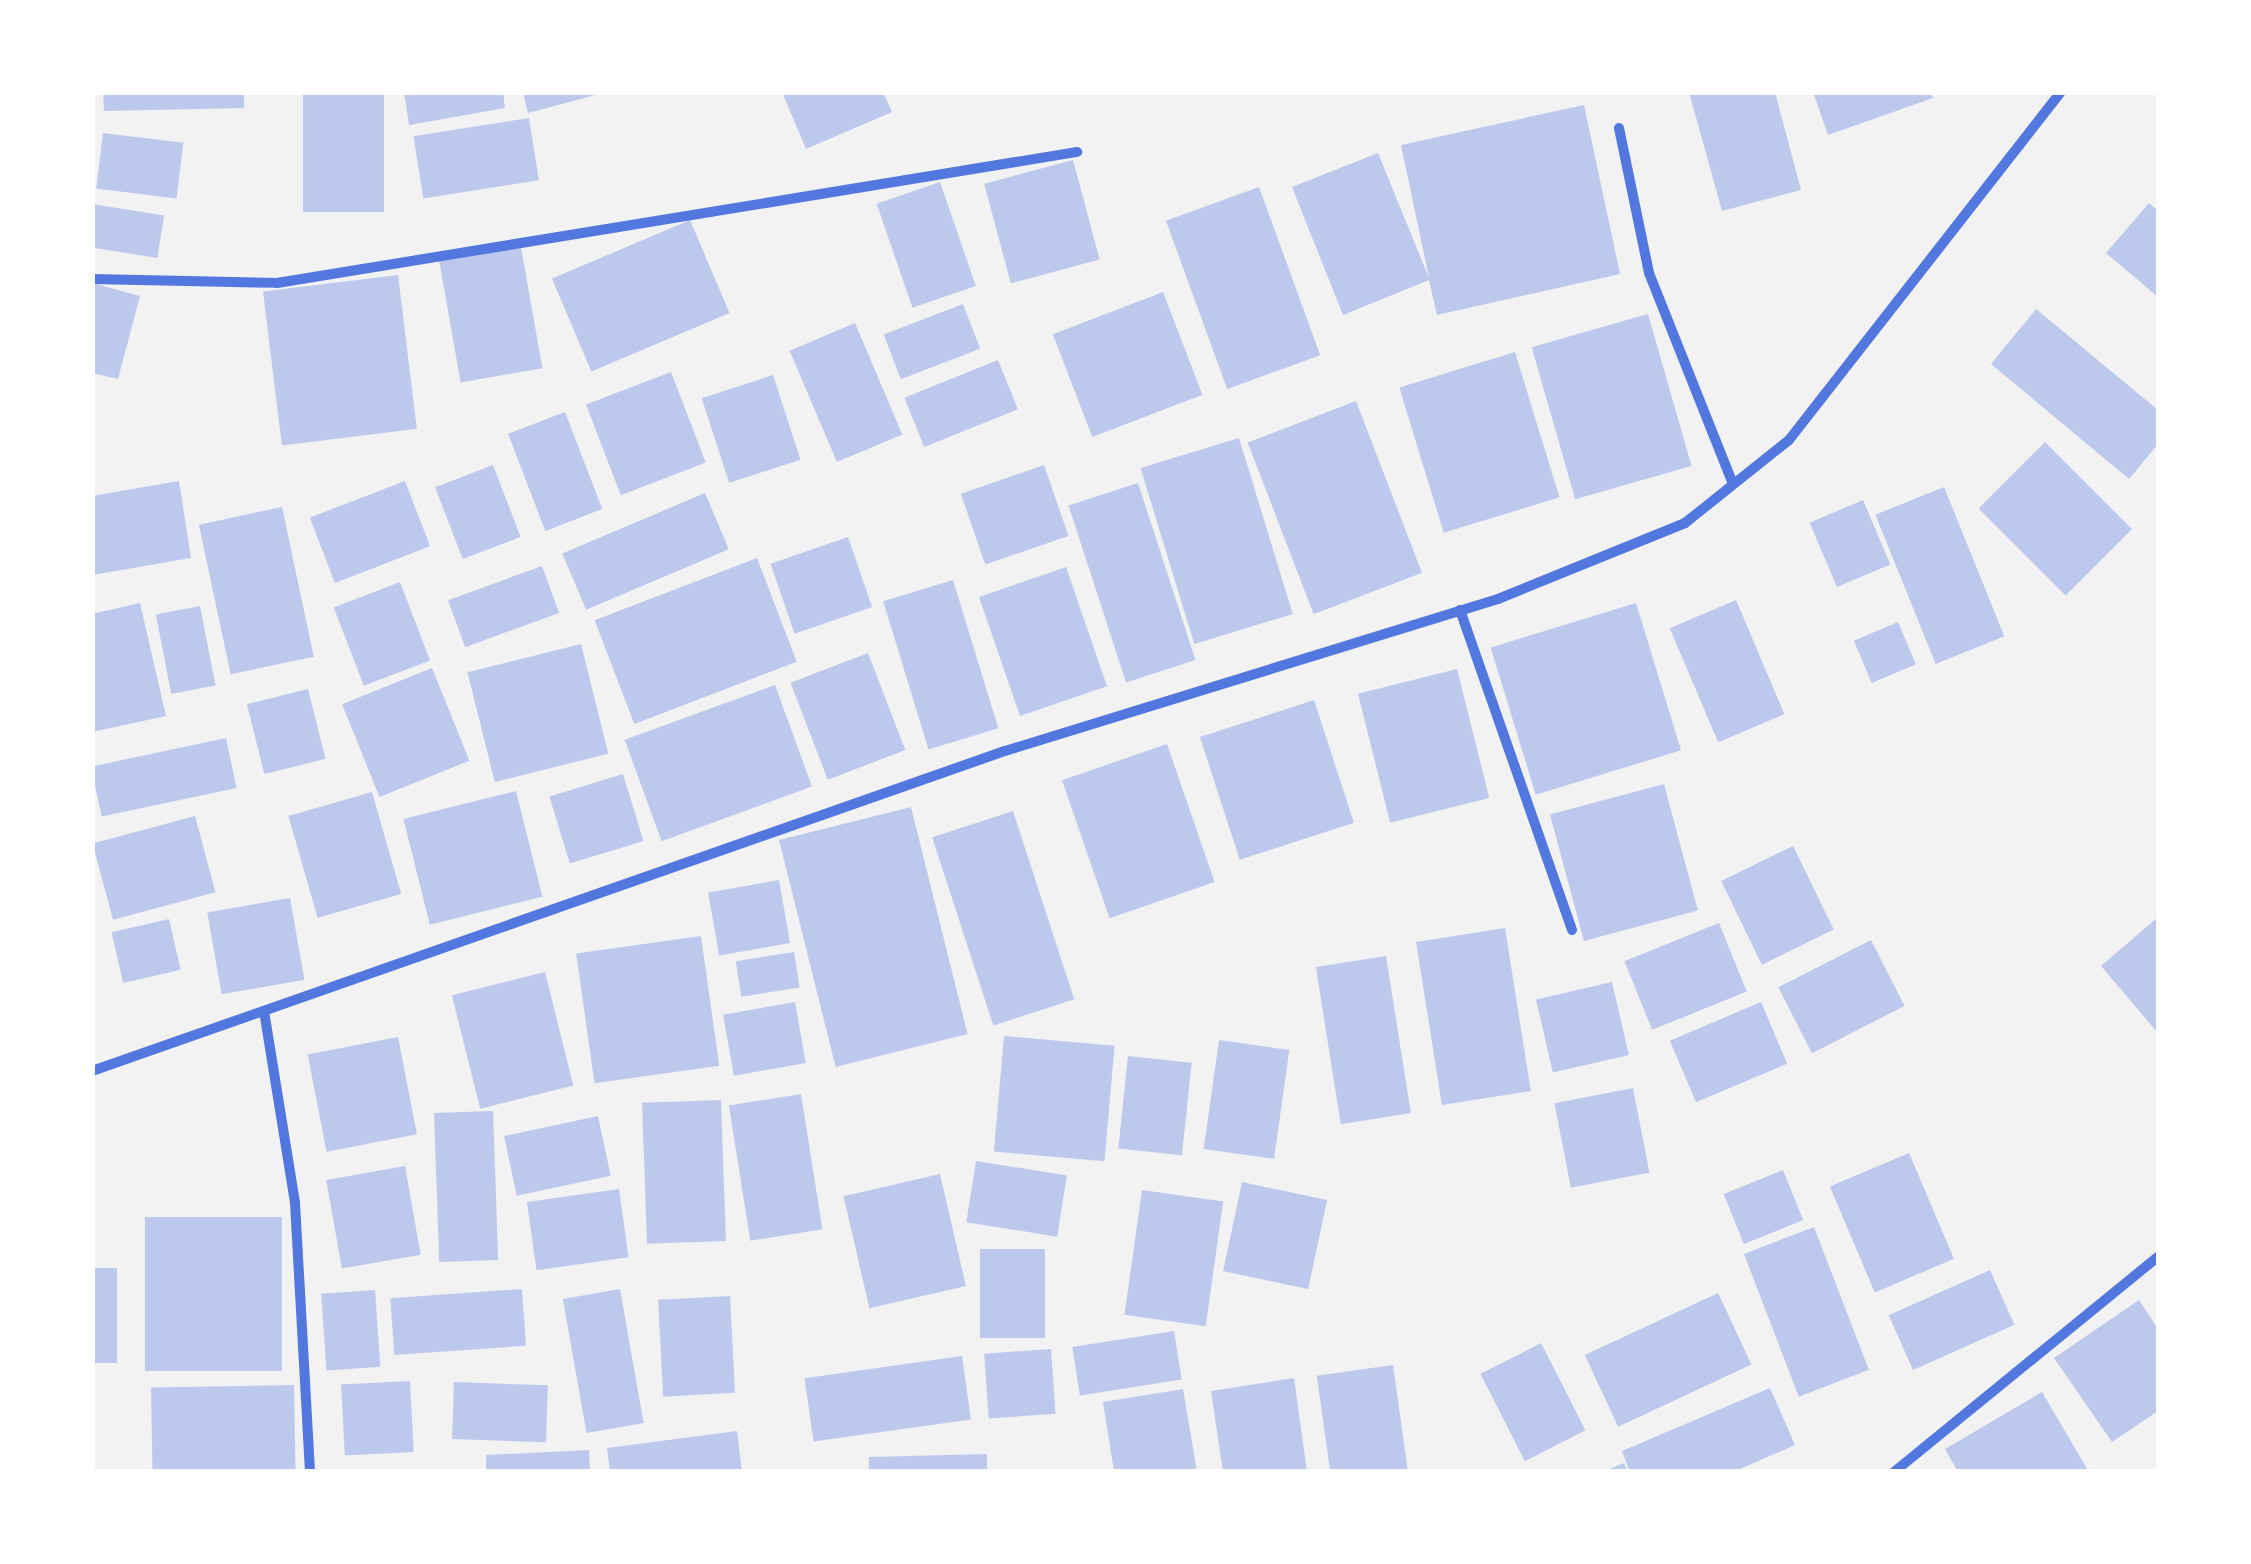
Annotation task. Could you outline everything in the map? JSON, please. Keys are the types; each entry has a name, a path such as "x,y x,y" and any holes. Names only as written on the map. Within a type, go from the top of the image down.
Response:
{"street":[{"path":"92,1071 1004,752 1460,610 1686,523 1789,440 2061,92"},
{"path":"1619,128 1649,273 1733,484"},
{"path":"92,280 277,283 1077,152"},
{"path":"1460,610 1572,930"},
{"path":"264,1011 294,1203 310,1472"},
{"path":"1894,1472 2158,1257"}],"building":[{"path":"103,92 244,92 244,108 104,111"},
{"path":"303,92 384,92 384,212 303,212"},
{"path":"404,92 503,92 505,108 409,125"},
{"path":"523,92 599,92 599,94 528,113"},
{"path":"782,92 883,92 892,112 806,149"},
{"path":"1689,92 1775,92 1801,190 1722,211"},
{"path":"1813,92 1931,92 1933,98 1828,135"},
{"path":"1584,105 1620,274 1437,315 1429,280 1343,315 1292,187 1378,153 1429,278 1401,145"},
{"path":"529,118 539,180 423,199 413,136"},
{"path":"103,133 183,143 177,198 96,189"},
{"path":"1073,160 1100,259 1011,283 984,184"},
{"path":"940,182 976,286 912,308 877,204"},
{"path":"1259,187 1320,355 1227,389 1166,221"},
{"path":"2149,203 2158,211 2158,297 2106,253"},
{"path":"92,204 164,215 157,258 92,248"},
{"path":"690,220 729,313 591,372 552,279"},
{"path":"521,247 542,368 461,383 439,261"},
{"path":"398,275 417,429 282,445 263,292"},
{"path":"92,283 140,296 118,379 92,373"},
{"path":"1163,292 1202,395 1092,437 1053,334"},
{"path":"963,304 980,349 901,379 884,334"},
{"path":"2036,309 2158,410 2158,444 2129,479 1991,364"},
{"path":"1648,314 1692,466 1575,499 1532,347"},
{"path":"855,323 902,434 837,462 790,351"},
{"path":"1515,352 1559,497 1444,533 1399,387"},
{"path":"998,360 1018,409 924,447 904,398"},
{"path":"671,372 706,463 621,495 586,405"},
{"path":"773,375 801,460 729,483 702,398"},
{"path":"1356,401 1422,573 1314,614 1248,443"},
{"path":"565,412 602,509 545,531 508,434"},
{"path":"1239,438 1293,614 1194,644 1141,468"},
{"path":"2045,442 2132,529 2066,595 1979,508"},
{"path":"493,465 521,537 463,559 435,487"},
{"path":"1044,465 1068,536 985,565 961,494"},
{"path":"179,481 191,558 92,575 92,496"},
{"path":"405,481 430,546 335,583 310,518"},
{"path":"1138,483 1195,660 1126,682 1069,506"},
{"path":"1944,487 2004,636 1936,664 1875,515"},
{"path":"705,493 729,549 586,610 562,554"},
{"path":"1863,500 1890,564 1837,587 1810,523"},
{"path":"282,507 314,657 231,674 199,525"},
{"path":"848,537 872,607 795,634 770,564"},
{"path":"757,558 797,662 634,724 595,620"},
{"path":"542,566 559,613 465,647 448,600"},
{"path":"1066,567 1107,686 1020,716 979,597"},
{"path":"953,580 998,728 929,750 883,601"},
{"path":"400,582 430,660 364,686 334,607"},
{"path":"1736,600 1784,714 1718,742 1670,628"},
{"path":"140,603 166,716 92,732 92,614"},
{"path":"1636,603 1681,750 1536,795 1491,647"},
{"path":"200,606 215,686 171,694 156,615"},
{"path":"1898,622 1916,664 1872,683 1854,641"},
{"path":"581,644 608,754 495,782 467,672"},
{"path":"868,653 905,750 828,780 791,683"},
{"path":"432,668 469,761 380,797 342,704"},
{"path":"1457,669 1489,798 1390,823 1358,694"},
{"path":"775,685 812,786 662,841 625,740"},
{"path":"308,689 325,759 264,774 247,704"},
{"path":"1314,700 1354,823 1240,860 1200,737"},
{"path":"226,738 237,788 102,817 92,766"},
{"path":"1167,744 1215,882 1110,918 1062,780"},
{"path":"623,774 643,841 570,863 549,797"},
{"path":"1664,784 1698,911 1584,941 1550,815"},
{"path":"516,791 542,897 430,925 403,819"},
{"path":"372,792 401,894 318,918 288,816"},
{"path":"911,807 968,1034 836,1067 779,840"},
{"path":"1013,811 1074,999 993,1026 932,837"},
{"path":"195,816 215,892 113,920 93,843"},
{"path":"1793,846 1834,930 1762,965 1721,881"},
{"path":"779,880 790,943 719,956 708,893"},
{"path":"290,898 304,980 222,994 207,913"},
{"path":"2158,917 2158,1033 2101,966"},
{"path":"169,919 181,970 123,983 112,932"},
{"path":"1719,923 1747,992 1652,1030 1624,961"},
{"path":"1505,928 1531,1091 1442,1105 1416,942"},
{"path":"701,936 719,1066 594,1083 576,954"},
{"path":"1871,940 1905,1006 1812,1053 1778,987"},
{"path":"794,952 800,988 741,997 736,961"},
{"path":"1386,956 1411,1113 1341,1124 1316,967"},
{"path":"545,972 573,1086 480,1109 452,995"},
{"path":"1612,982 1629,1055 1553,1073 1536,1000"},
{"path":"795,1002 806,1063 734,1076 723,1015"},
{"path":"1761,1002 1787,1064 1696,1102 1670,1041"},
{"path":"1004,1036 1115,1046 1104,1161 994,1152"},
{"path":"398,1037 417,1134 327,1152 308,1055"},
{"path":"1219,1040 1289,1050 1274,1159 1204,1149"},
{"path":"1128,1056 1192,1063 1182,1155 1118,1148"},
{"path":"1633,1088 1649,1172 1571,1188 1554,1103"},
{"path":"801,1094 822,1229 750,1241 729,1105"},
{"path":"721,1100 726,1241 647,1244 642,1103"},
{"path":"493,1111 498,1260 439,1262 434,1113"},
{"path":"598,1116 611,1176 517,1196 504,1136"},
{"path":"1909,1153 1954,1259 1875,1292 1830,1187"},
{"path":"976,1161 1067,1175 1057,1237 966,1222"},
{"path":"405,1166 421,1255 342,1269 326,1180"},
{"path":"1783,1170 1803,1220 1744,1244 1724,1194"},
{"path":"940,1174 966,1286 869,1308 844,1196"},
{"path":"1242,1182 1327,1200 1308,1289 1223,1271"},
{"path":"619,1189 629,1257 537,1270 527,1202"},
{"path":"1142,1190 1223,1201 1206,1326 1124,1315"},
{"path":"145,1217 282,1217 282,1371 145,1371"},
{"path":"1814,1227 1869,1370 1799,1397 1744,1254"},
{"path":"980,1249 1045,1249 1045,1338 980,1338"},
{"path":"92,1268 117,1268 117,1363 92,1363"},
{"path":"1990,1270 2014,1325 1913,1370 1889,1315"},
{"path":"522,1289 526,1346 394,1355 390,1298"},
{"path":"620,1289 644,1423 586,1433 563,1299"},
{"path":"375,1290 380,1367 327,1371 321,1294"},
{"path":"1718,1293 1751,1365 1618,1427 1585,1355"},
{"path":"730,1296 735,1393 663,1397 658,1300"},
{"path":"2139,1300 2158,1329 2158,1411 2112,1442 2054,1358"},
{"path":"1174,1331 1182,1379 1080,1396 1072,1347"},
{"path":"1541,1343 1585,1430 1525,1461 1480,1374"},
{"path":"1051,1349 1056,1414 989,1419 984,1354"},
{"path":"962,1356 971,1419 813,1442 805,1378"},
{"path":"1393,1365 1408,1472 1330,1472 1317,1376"},
{"path":"1294,1378 1307,1472 1223,1472 1211,1391"},
{"path":"410,1381 414,1452 345,1456 341,1385"},
{"path":"454,1382 548,1385 546,1442 452,1439"},
{"path":"294,1385 296,1472 152,1472 151,1387"},
{"path":"1770,1388 1795,1445 1733,1472 1630,1472 1622,1451"},
{"path":"1183,1389 1197,1472 1114,1472 1103,1402"},
{"path":"2042,1392 2089,1472 1958,1472 1945,1449"},
{"path":"737,1431 742,1472 610,1472 607,1448"},
{"path":"589,1450 590,1472 486,1472 486,1455"},
{"path":"987,1454 987,1472 869,1472 869,1457"},
{"path":"1624,1463 1627,1471 1604,1471"}]}
